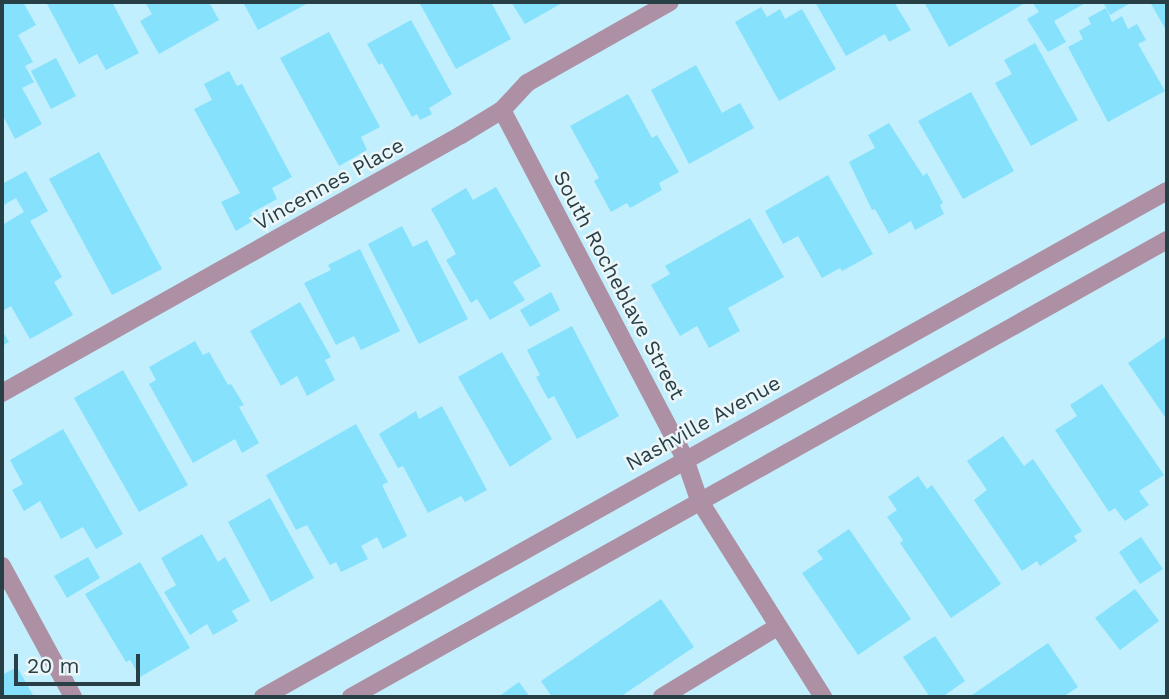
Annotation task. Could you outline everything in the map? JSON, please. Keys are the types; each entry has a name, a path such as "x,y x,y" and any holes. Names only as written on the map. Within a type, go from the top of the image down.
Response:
{"street":[{"name":"Vincennes Place","path":"2,393 502,110 527,83 670,2"},
{"name":"South Rocheblave Street","path":"502,110 685,459 699,500 823,697"},
{"name":"Nashville Avenue","path":"263,697 1167,191"},
{"path":"351,697 1167,240"},
{"path":"2,566 73,697"},
{"path":"662,697 777,627"}],"building":[{"path":"2,2 23,2 36,25 18,35 33,62 25,66 34,82 22,88 42,124 15,139 2,114"},
{"path":"46,2 112,2 139,53 106,70 97,54 79,64"},
{"path":"145,2 209,2 219,20 159,54 140,21 152,14"},
{"path":"243,2 310,2 258,30"},
{"path":"419,2 491,2 511,39 456,69"},
{"path":"511,2 564,2 525,24"},
{"path":"815,2 894,2 911,30 889,42 885,34 846,56"},
{"path":"924,2 1027,2 949,47"},
{"path":"1032,2 1087,2 1054,21 1066,42 1048,52 1027,19 1039,12"},
{"path":"1103,2 1132,2 1110,15"},
{"path":"1150,2 1167,2 1167,32"},
{"path":"761,7 767,17 780,9 785,19 802,9 836,69 779,101 735,22"},
{"path":"1106,8 1112,22 1122,16 1128,29 1137,24 1146,40 1138,44 1165,91 1108,122 1068,47 1083,39 1079,31 1091,24 1088,18"},
{"path":"411,20 452,94 429,108 432,114 420,120 417,114 412,117 382,63 379,65 367,44"},
{"path":"329,32 380,127 361,137 367,150 339,166 280,58"},
{"path":"1035,43 1078,120 1031,146 995,83 1012,74 1004,60"},
{"path":"56,58 76,96 51,109 31,71"},
{"path":"696,65 722,113 740,103 754,128 689,164 651,90"},
{"path":"229,71 237,86 242,84 292,177 272,188 277,199 251,213 254,220 236,231 221,202 240,193 194,109 212,100 204,84"},
{"path":"971,92 1014,171 963,199 918,121"},
{"path":"628,94 652,138 657,135 679,172 659,183 662,190 630,208 627,203 611,212 594,181 599,178 570,126"},
{"path":"889,123 923,176 927,173 943,203 940,205 944,214 915,230 911,221 889,234 875,209 872,210 849,162 875,148 868,135"},
{"path":"99,152 162,269 112,295 49,179"},
{"path":"26,171 48,211 30,221 62,277 54,282 73,315 30,339 11,306 4,310 2,307 2,225 24,212 16,198 2,206 2,184"},
{"path":"828,175 873,254 842,271 840,268 822,278 798,236 783,244 765,211"},
{"path":"496,187 541,266 513,282 525,300 490,320 477,299 471,303 446,260 456,254 431,209 466,188 473,200"},
{"path":"750,218 784,277 728,308 740,331 709,348 697,326 680,336 651,285 670,274 665,266"},
{"path":"402,226 413,247 427,240 468,319 419,344 368,244"},
{"path":"360,249 400,331 361,350 354,336 336,345 304,283 331,270 328,265"},
{"path":"551,292 560,310 530,327 520,310"},
{"path":"300,302 331,357 325,360 335,380 307,396 297,376 281,386 250,331"},
{"path":"572,326 619,416 577,439 554,396 548,399 536,377 540,375 527,350"},
{"path":"2,330 9,342 2,346"},
{"path":"1167,336 1167,420 1128,363"},
{"path":"195,341 203,355 209,352 228,385 231,384 244,405 239,407 259,443 242,453 235,439 193,463 149,384 156,380 149,367"},
{"path":"502,352 552,439 510,467 458,377"},
{"path":"123,370 188,485 139,512 74,398"},
{"path":"1102,384 1164,475 1139,491 1149,505 1125,521 1115,508 1109,512 1055,430 1077,416 1070,405"},
{"path":"442,406 487,490 465,502 461,496 428,513 403,466 398,468 379,434 416,411 419,419"},
{"path":"356,424 388,482 382,485 407,536 383,549 377,537 361,546 368,559 341,572 336,562 330,565 307,525 296,530 266,475"},
{"path":"63,429 123,534 96,549 83,527 61,539 40,501 24,511 12,490 23,484 10,460"},
{"path":"1003,436 1024,466 1033,459 1082,531 1074,536 1077,541 1040,566 1037,561 1022,571 974,500 987,490 967,461"},
{"path":"918,476 927,489 932,485 1001,584 951,618 900,543 903,540 887,517 897,510 888,497"},
{"path":"270,498 314,578 271,602 228,522"},
{"path":"849,529 911,619 858,655 802,573 823,559 817,551"},
{"path":"202,534 218,562 225,557 250,601 232,611 238,621 213,635 207,624 190,635 164,592 176,585 161,558"},
{"path":"1141,537 1163,569 1140,584 1119,552"},
{"path":"88,557 100,578 67,598 54,576"},
{"path":"140,562 190,648 140,677 130,660 126,662 85,594"},
{"path":"1135,589 1159,621 1120,650 1095,618"},
{"path":"661,599 694,647 620,697 552,697 541,681"},
{"path":"935,636 965,681 942,697 930,697 903,657"},
{"path":"1048,643 1078,687 1063,697 969,697"},
{"path":"17,667 34,697 2,697 2,675"},
{"path":"519,682 530,697 498,697"}]}
